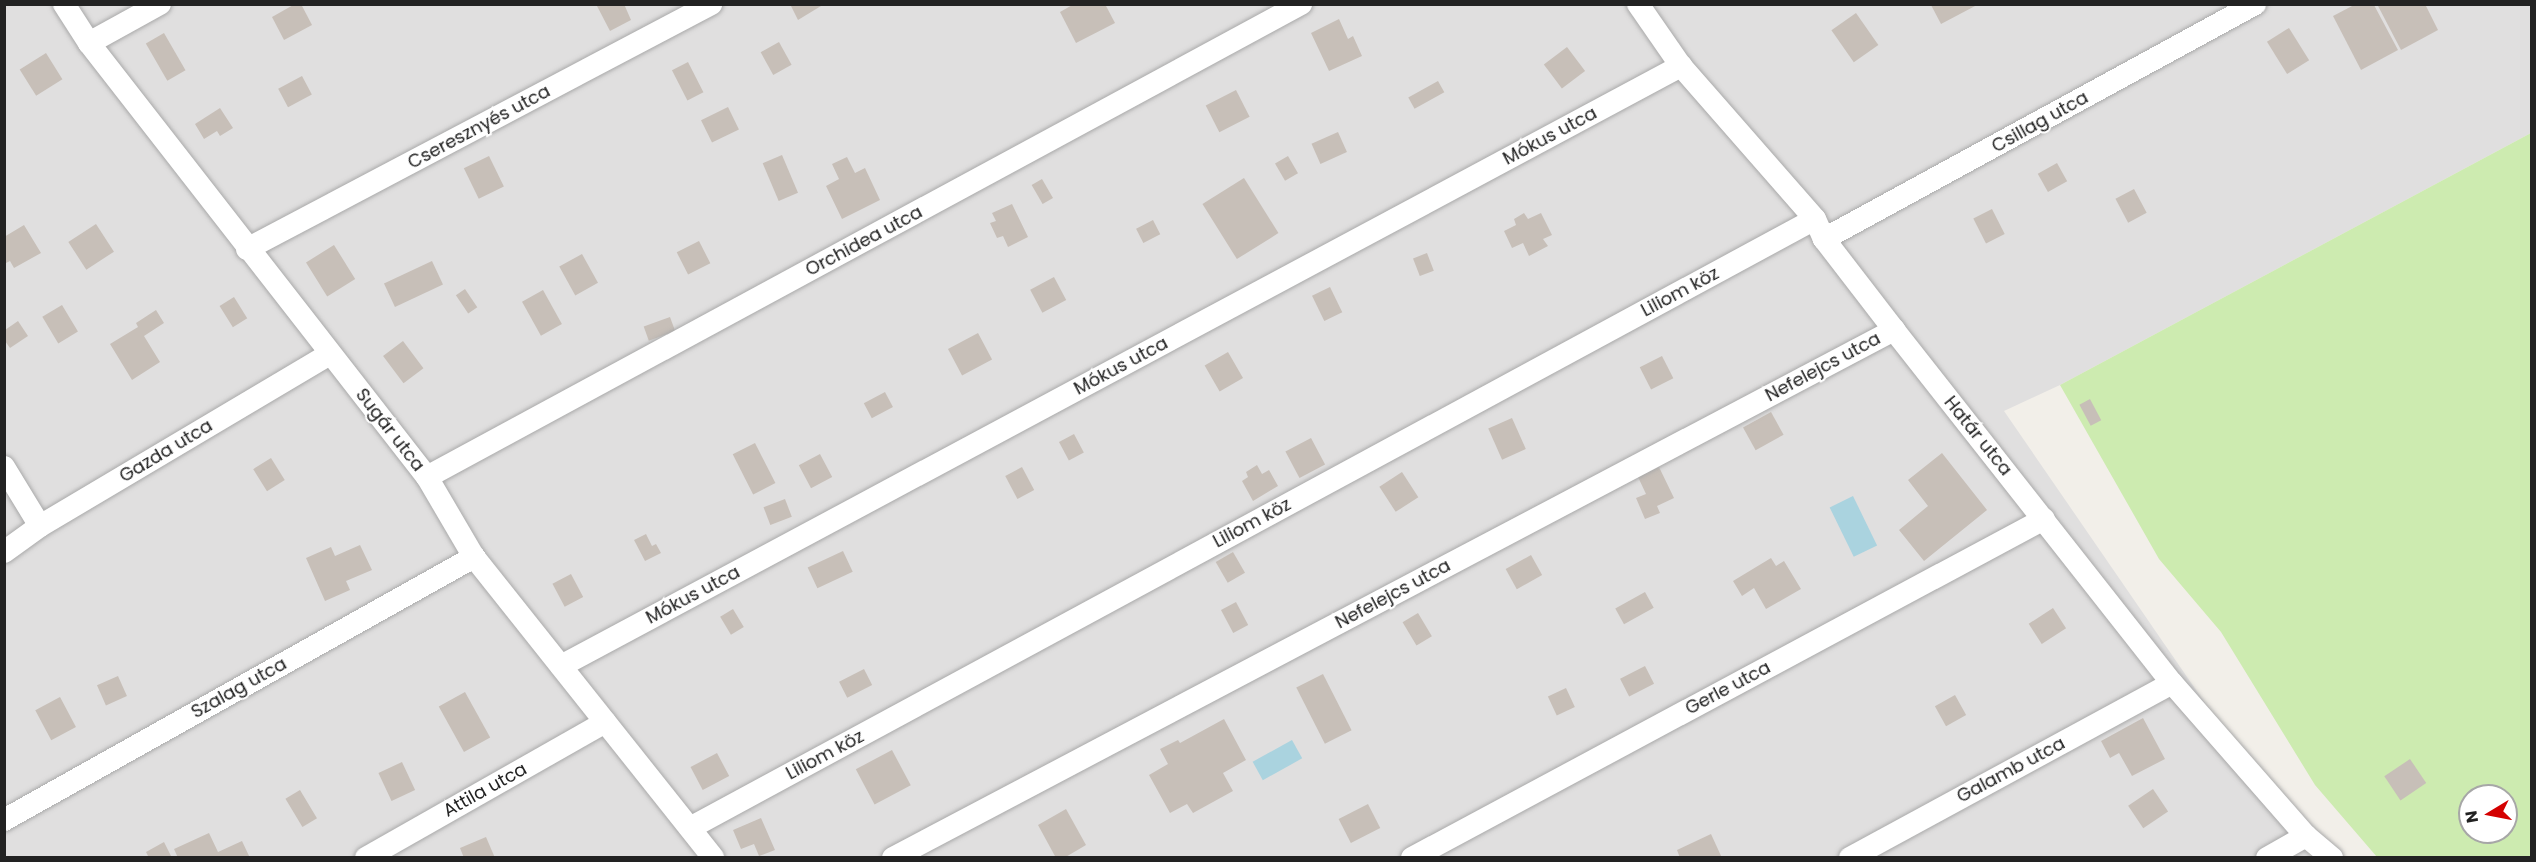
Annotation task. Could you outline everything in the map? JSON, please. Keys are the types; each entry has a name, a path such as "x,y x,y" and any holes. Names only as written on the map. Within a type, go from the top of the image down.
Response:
{"street":[{"name":"Sugár utca","path":"64,4 89,43 247,249 427,477 474,556 713,858"},
{"path":"89,43 160,4"},
{"name":"Cseresznyés utca","path":"247,249 711,4"},
{"name":"Orchidea utca","path":"427,477 1301,4"},
{"name":"Határ utca","path":"1638,4 1681,66 1820,229 1893,330 2172,683 2306,836 2332,858"},
{"name":"Csillag utca","path":"1820,229 2255,4"},
{"name":"Mókus utca","path":"561,666 1681,66"},
{"name":"Liliom köz","path":"690,828 1820,229"},
{"name":"Nefelejcs utca","path":"893,858 1893,330"},
{"name":"Gazda utca","path":"4,552 40,526 330,354"},
{"path":"4,467 40,526"},
{"name":"Gerle utca","path":"1412,858 2044,519"},
{"name":"Szalag utca","path":"4,820 474,556"},
{"name":"Galamb utca","path":"1850,858 2172,683"},
{"name":"Attila utca","path":"366,858 605,722"},
{"path":"2266,858 2306,836"}],"shaded area":[{"path":"5,5 2531,5 2531,133 2060,385 2004,411 2311,857 5,858"}],"green space":[{"path":"2531,133 2531,857 2377,857 2315,785 2221,632 2159,559 2060,385"}],"water":[{"path":"1853,496 1877,545 1854,557 1830,507"},
{"path":"1292,740 1302,758 1263,780 1253,762"}],"building":[{"path":"295,4 301,4 312,25 284,40 272,17"},
{"path":"624,4 631,20 610,31 597,6"},
{"path":"790,4 820,4 821,6 798,20"},
{"path":"1074,4 1105,4 1115,23 1076,43 1060,12"},
{"path":"2377,4 2425,4 2438,30 2401,50"},
{"path":"1931,5 1977,5 1941,24"},
{"path":"2354,5 2374,5 2398,50 2361,70 2333,16"},
{"path":"1856,13 1878,45 1854,62 1831,30"},
{"path":"1339,19 1348,39 1353,36 1362,56 1329,71 1311,33"},
{"path":"2289,28 2309,60 2287,74 2267,42"},
{"path":"164,33 186,70 167,81 146,44"},
{"path":"779,42 792,65 773,75 761,52"},
{"path":"1567,47 1585,71 1562,88 1544,64"},
{"path":"46,53 62,79 36,96 20,69"},
{"path":"688,62 703,92 687,100 672,70"},
{"path":"302,76 312,95 288,107 278,89"},
{"path":"1438,81 1444,92 1415,109 1408,97"},
{"path":"1236,90 1250,117 1219,132 1206,105"},
{"path":"728,107 739,129 712,143 701,120"},
{"path":"220,108 233,128 220,136 217,131 204,139 195,124"},
{"path":"1338,132 1347,152 1320,164 1312,144"},
{"path":"782,155 798,193 779,201 763,163"},
{"path":"489,156 504,187 479,199 464,168"},
{"path":"1288,156 1298,173 1285,181 1275,164"},
{"path":"847,157 855,173 865,168 880,200 842,219 826,186 839,179 832,164"},
{"path":"2057,163 2067,181 2048,192 2038,174"},
{"path":"1244,178 1278,233 1237,259 1202,204"},
{"path":"1042,179 1053,198 1043,204 1032,185"},
{"path":"2134,189 2147,213 2128,223 2115,199"},
{"path":"1012,204 1028,237 1008,247 1003,236 997,238 990,223 996,221 992,213"},
{"path":"1992,209 2005,234 1986,243 1973,219"},
{"path":"1524,213 1528,219 1541,213 1552,235 1543,239 1548,246 1529,256 1523,243 1512,248 1504,231 1516,225 1514,219"},
{"path":"1153,220 1160,234 1143,243 1136,229"},
{"path":"96,224 114,252 86,270 68,242"},
{"path":"24,225 41,253 14,268 10,261 4,264 4,237"},
{"path":"699,241 710,263 688,275 677,252"},
{"path":"334,245 355,279 327,296 306,262"},
{"path":"1427,253 1434,271 1420,276 1413,258"},
{"path":"582,254 598,283 575,295 559,267"},
{"path":"432,261 443,285 395,307 384,283"},
{"path":"1054,277 1066,300 1042,313 1030,290"},
{"path":"1330,287 1342,312 1324,321 1312,296"},
{"path":"465,289 477,307 468,313 456,295"},
{"path":"543,290 562,324 541,336 522,302"},
{"path":"234,297 247,318 233,327 220,306"},
{"path":"62,305 78,332 58,343 42,317"},
{"path":"156,310 164,323 144,336 160,362 132,380 110,344 138,327 136,323"},
{"path":"670,317 675,331 649,341 644,327"},
{"path":"18,321 28,336 10,348 5,341 5,330"},
{"path":"978,333 992,359 962,375 948,349"},
{"path":"403,341 423,368 403,383 383,356"},
{"path":"1228,352 1243,378 1220,391 1205,366"},
{"path":"1662,356 1673,378 1651,390 1640,367"},
{"path":"885,392 893,407 872,418 864,403"},
{"path":"2090,399 2101,420 2091,426 2079,405"},
{"path":"1771,412 1784,435 1756,450 1743,428"},
{"path":"1512,418 1526,449 1502,460 1488,429"},
{"path":"1074,434 1084,453 1069,461 1059,442"},
{"path":"1311,438 1325,464 1299,478 1285,452"},
{"path":"755,443 775,483 753,494 733,454"},
{"path":"1942,453 1987,510 1924,561 1899,530 1928,506 1908,480"},
{"path":"820,454 832,477 811,488 799,465"},
{"path":"271,458 285,480 267,491 253,469"},
{"path":"1257,465 1262,474 1269,470 1278,486 1253,501 1242,481 1248,477 1246,472"},
{"path":"1022,467 1034,490 1017,499 1005,476"},
{"path":"1659,467 1674,498 1657,506 1660,513 1645,519 1636,498 1646,494 1638,477"},
{"path":"1402,472 1418,497 1396,512 1379,487"},
{"path":"785,499 792,517 770,525 764,507"},
{"path":"646,534 652,546 656,544 661,553 645,561 634,540"},
{"path":"360,545 372,570 346,581 350,590 325,601 306,558 331,547 335,556"},
{"path":"843,551 853,572 817,588 808,567"},
{"path":"1233,552 1245,573 1228,583 1216,562"},
{"path":"1531,555 1542,575 1517,589 1506,569"},
{"path":"1771,558 1776,566 1784,561 1801,589 1766,609 1754,588 1742,596 1733,581"},
{"path":"571,574 583,597 565,607 552,584"},
{"path":"1645,592 1654,608 1624,624 1615,608"},
{"path":"1236,602 1248,625 1233,633 1221,610"},
{"path":"2053,608 2066,628 2042,644 2029,624"},
{"path":"733,609 744,627 731,635 720,617"},
{"path":"1418,613 1432,636 1416,645 1403,622"},
{"path":"1645,666 1654,684 1629,697 1620,679"},
{"path":"864,669 872,685 847,698 839,682"},
{"path":"1323,674 1352,730 1325,744 1296,688"},
{"path":"118,676 127,696 106,705 97,685"},
{"path":"1566,688 1575,707 1557,715 1548,696"},
{"path":"465,692 490,737 464,752 439,707"},
{"path":"1955,695 1966,715 1946,726 1935,706"},
{"path":"60,697 76,727 51,740 35,710"},
{"path":"2143,718 2165,759 2132,776 2119,753 2110,758 2101,741"},
{"path":"1224,719 1246,760 1223,773 1233,791 1193,813 1187,804 1170,813 1149,775 1168,764 1160,749 1178,740 1180,743"},
{"path":"892,750 911,785 875,805 856,769"},
{"path":"717,753 729,776 703,790 691,767"},
{"path":"2410,759 2426,783 2401,800 2384,776"},
{"path":"402,762 415,790 392,801 378,773"},
{"path":"2153,789 2168,811 2143,828 2128,806"},
{"path":"300,790 317,818 302,827 285,799"},
{"path":"1368,804 1380,828 1351,843 1339,819"},
{"path":"1066,809 1086,845 1064,858 1056,858 1038,825"},
{"path":"761,818 775,850 759,856 754,844 741,849 733,830"},
{"path":"209,833 218,852 242,841 250,858 178,858 174,849"},
{"path":"1711,834 1722,858 1680,858 1677,850"},
{"path":"486,837 495,858 464,858 460,848"},
{"path":"164,842 172,858 149,858 146,852"}]}
